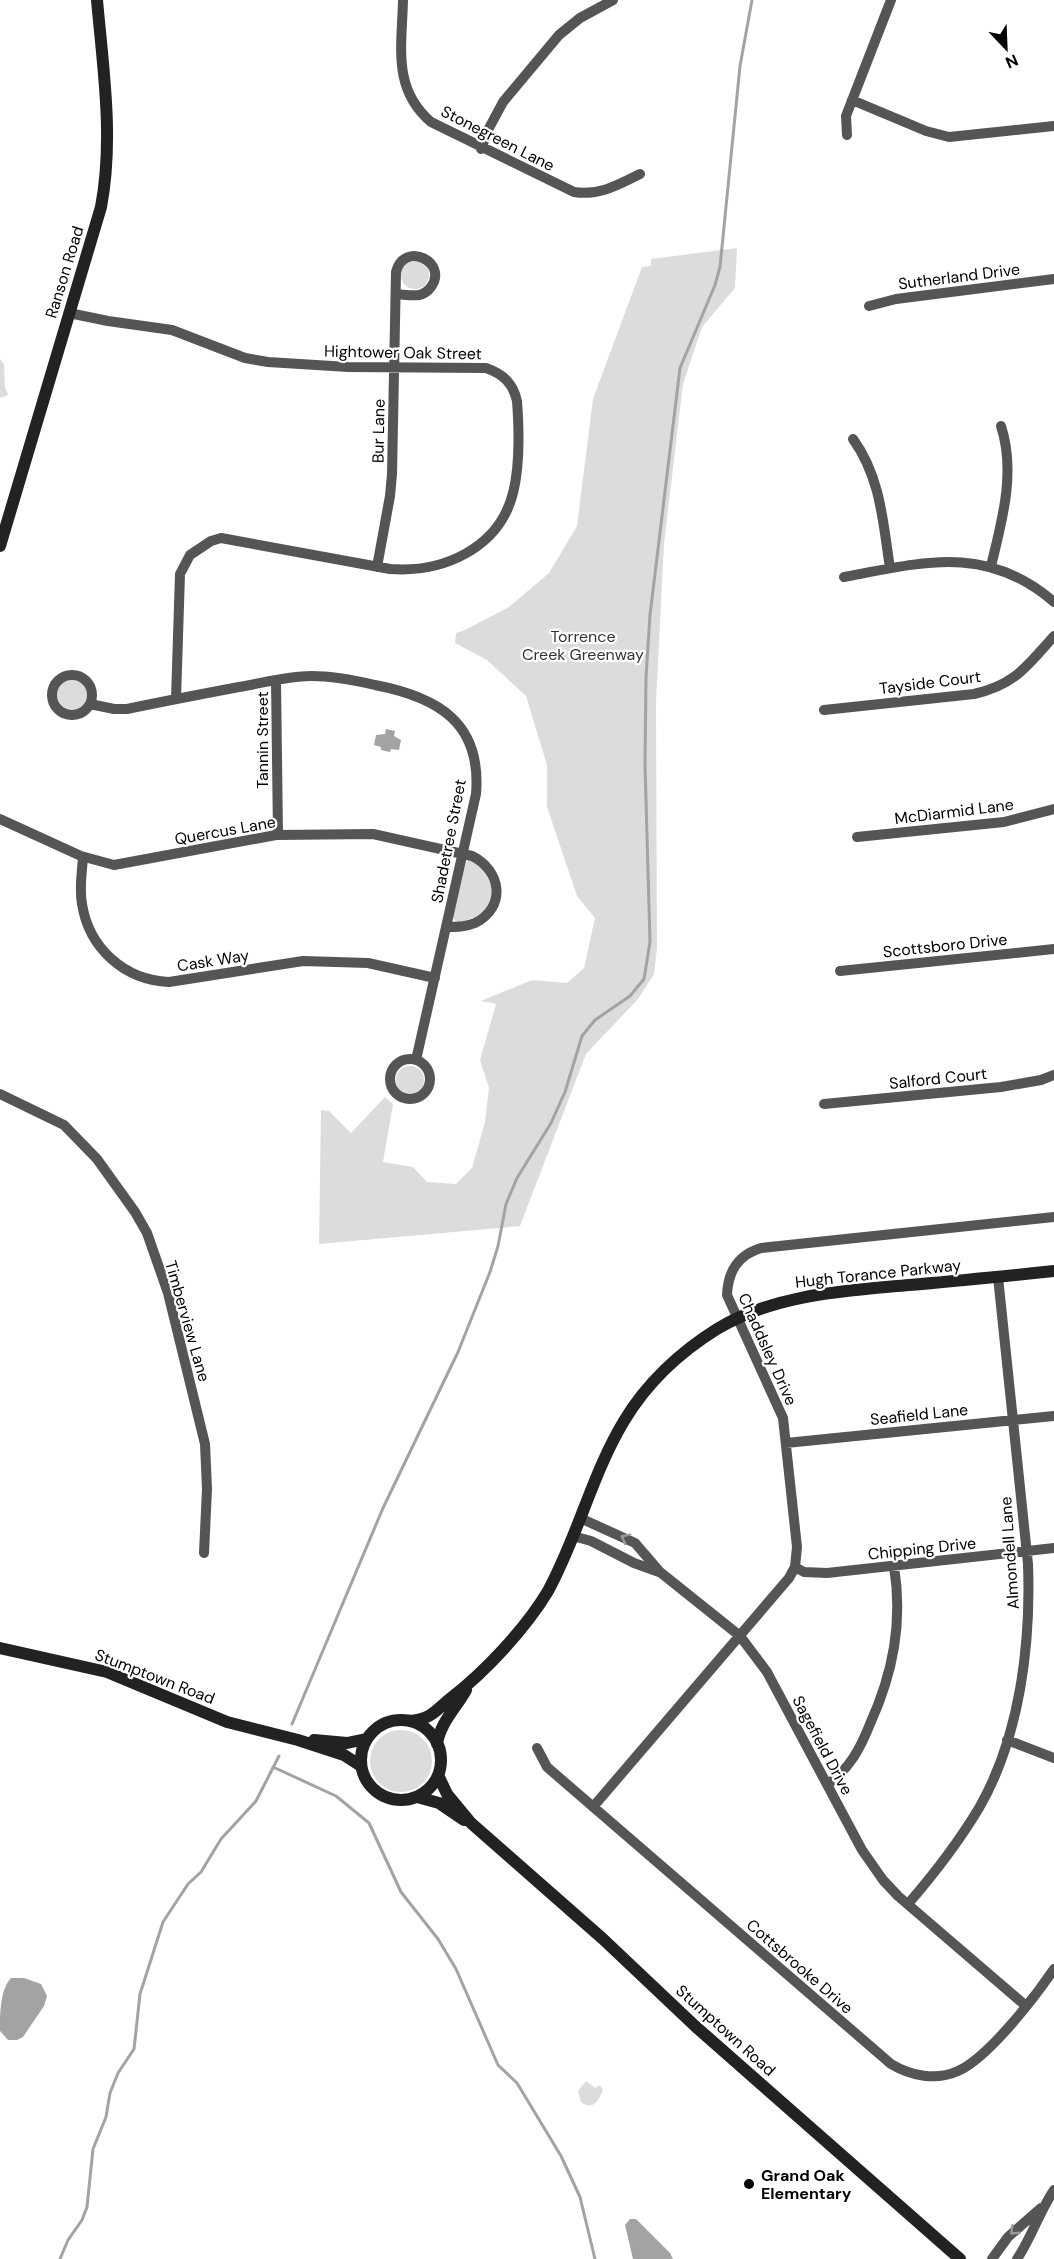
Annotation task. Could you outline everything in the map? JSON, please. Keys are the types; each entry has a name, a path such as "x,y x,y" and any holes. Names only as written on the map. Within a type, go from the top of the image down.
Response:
{"street":[{"name":"Ranson Road","path":"0,546 101,207 107,164 107,134 97,0"},
{"name":"Stonegreen Lane","path":"403,0 403,76 412,101 431,122 574,192 595,193 640,174"},
{"path":"481,148 503,102 559,35 580,18 613,0"},
{"path":"847,135 846,116 891,0"},
{"path":"852,100 926,131 949,137 1054,126"},
{"name":"Sutherland Drive","path":"869,306 896,299 1054,279"},
{"name":"Bur Lane","path":"377,567 390,496 396,294"},
{"name":"Hightower Oak Street","path":"69,313 172,330 245,358 268,362 309,365 486,368 497,372 507,380 518,401 516,477 513,494 495,530 465,555 430,568 412,571 377,567 231,539 221,538 199,547 190,555 180,574 176,699"},
{"path":"991,566 1005,504 1008,474 1007,448 1001,426"},
{"path":"854,440 873,474 881,503 890,568"},
{"path":"844,577 939,561 966,562 991,566 1024,580 1054,602"},
{"name":"Tayside Court","path":"824,710 987,691 1013,679 1054,636"},
{"name":"Shadetree Street","path":"90,704 127,709 311,676 357,681 414,694 430,701 454,719 463,730 474,757 477,782 416,1060"},
{"name":"Tannin Street","path":"276,681 278,835"},
{"name":"McDiarmid Lane","path":"857,837 1005,822 1054,809"},
{"name":"Quercus Lane","path":"0,819 83,857 114,865 278,835 373,834 479,859 489,867 496,883 496,899 487,915 473,924 446,927"},
{"name":"Cask Way","path":"83,857 81,902 94,938 101,949 117,964 140,978 168,982 303,961 368,963 435,978"},
{"name":"Scottsboro Drive","path":"840,971 1054,949"},
{"name":"Salford Court","path":"824,1104 1001,1087 1041,1080 1054,1075"},
{"name":"Timberview Lane","path":"0,1094 64,1125 98,1159 147,1233 168,1293 201,1425 207,1464 204,1553"},
{"name":"Chaddsley Drive","path":"795,1568 797,1547 783,1418 727,1295 728,1281 733,1268 749,1252 761,1248 1054,1217"},
{"name":"Hugh Torance Parkway","path":"437,1744 444,1723 469,1686 548,1591 608,1450 625,1419 643,1393 664,1370 690,1348 716,1330 759,1309 814,1295 1054,1271"},
{"name":"Almondell Lane","path":"908,1904 946,1858 979,1808 1007,1740 1025,1665 1030,1598 1027,1551 1011,1420 998,1277"},
{"name":"Seafield Lane","path":"786,1443 1054,1416"},
{"name":"Sagefield Drive","path":"580,1518 635,1543 660,1572 740,1636 766,1672 872,1865 883,1880 1026,2006"},
{"path":"573,1536 591,1541 634,1563 660,1572"},
{"name":"Chipping Drive","path":"795,1568 817,1574 1054,1548"},
{"path":"828,1784 839,1776 856,1755 885,1690 897,1625 894,1566"},
{"path":"593,1807 740,1636 795,1568"},
{"name":"Stumptown Road","path":"0,1648 107,1672 227,1722 298,1740 344,1755 361,1766"},
{"name":"Hugh Torance Parkway","path":"409,1721 423,1720 434,1714 469,1686"},
{"path":"409,1721 430,1733 437,1744 441,1765 433,1784 417,1797 393,1800 381,1796 371,1788 364,1778 360,1757 366,1739 373,1732 390,1722 409,1721"},
{"name":"Stumptown Road","path":"298,1740 312,1739 347,1743 366,1739"},
{"path":"1007,1740 1054,1758"},
{"name":"Cottsbrooke Drive","path":"537,1748 547,1767 903,2072 941,2076 960,2070 1000,2036 1054,1970"},
{"name":"Stumptown Road","path":"438,1775 447,1794 471,1823 603,1939 694,2026 960,2259"},
{"name":"Stumptown Road","path":"417,1797 439,1803 471,1823"},
{"path":"992,2259 1008,2237 1041,2208 1054,2190"},
{"path":"1017,2259 1030,2240 1041,2208"}],"green space":[{"name":"Torrence Creek Greenway","path":"737,248 735,288 702,327 683,384 664,544 656,702 657,948 654,974 638,999 586,1054 520,1226 319,1244 321,1110 329,1111 351,1133 385,1097 393,1104 383,1162 413,1167 427,1182 456,1184 472,1168 485,1122 489,1088 480,1060 496,1004 481,1001 532,980 567,983 584,968 595,918 577,896 547,807 547,765 526,696 487,660 455,643 456,633 509,607 549,573 577,526 593,399 642,267 651,266 651,259"},
{"path":"415,261 425,265 429,275 425,285 415,289 405,285 401,275 405,265"},
{"path":"0,359 4,364 5,387 8,395 0,398"},
{"path":"72,680 78,681 86,689 86,701 78,709 72,710 66,709 58,701 57,695 58,689 66,681"},
{"path":"470,860 482,867 491,885 492,893 487,907 482,912 475,917 458,922 453,916 466,863"},
{"path":"410,1066 420,1070 424,1080 420,1090 410,1094 400,1090 396,1080 400,1070"},
{"path":"395,1730 407,1730 423,1739 430,1749 432,1761 430,1773 423,1783 407,1792 395,1792 384,1787 375,1778 370,1767 370,1755 375,1744 384,1735"},
{"path":"586,2081 595,2088 600,2085 603,2090 595,2104 592,2105 585,2105 581,2102 578,2091"}],"shaded area":[{"path":"386,729 395,731 394,736 401,740 399,750 391,749 390,752 374,745 376,735 385,734"},
{"path":"11,1978 24,1978 41,1984 47,1996 44,2006 23,2037 17,2040 8,2040 0,2031 3,1996"},
{"path":"630,2219 636,2219 670,2253 673,2259 633,2259 625,2225"}],"waterway":[{"path":"292,1724 383,1508 458,1352 490,1272 498,1246 506,1204 517,1178 551,1123 565,1092 582,1036 595,1020 630,996 644,979 650,942 645,765 646,677 650,615 680,368 715,285 720,267 740,66 752,0"},
{"path":"60,2259 87,2207 93,2149 106,2117 110,2093 118,2073 134,2049 140,1994 163,1922 188,1884 201,1872 221,1839 256,1801 279,1756"},
{"path":"273,1767 336,1796 369,1823 401,1892 438,1939 456,1969 498,2065 517,2083 561,2156 580,2197 595,2259"}],"place":[{"name":"Grand Oak Elementary","path":"749,2184"}]}
